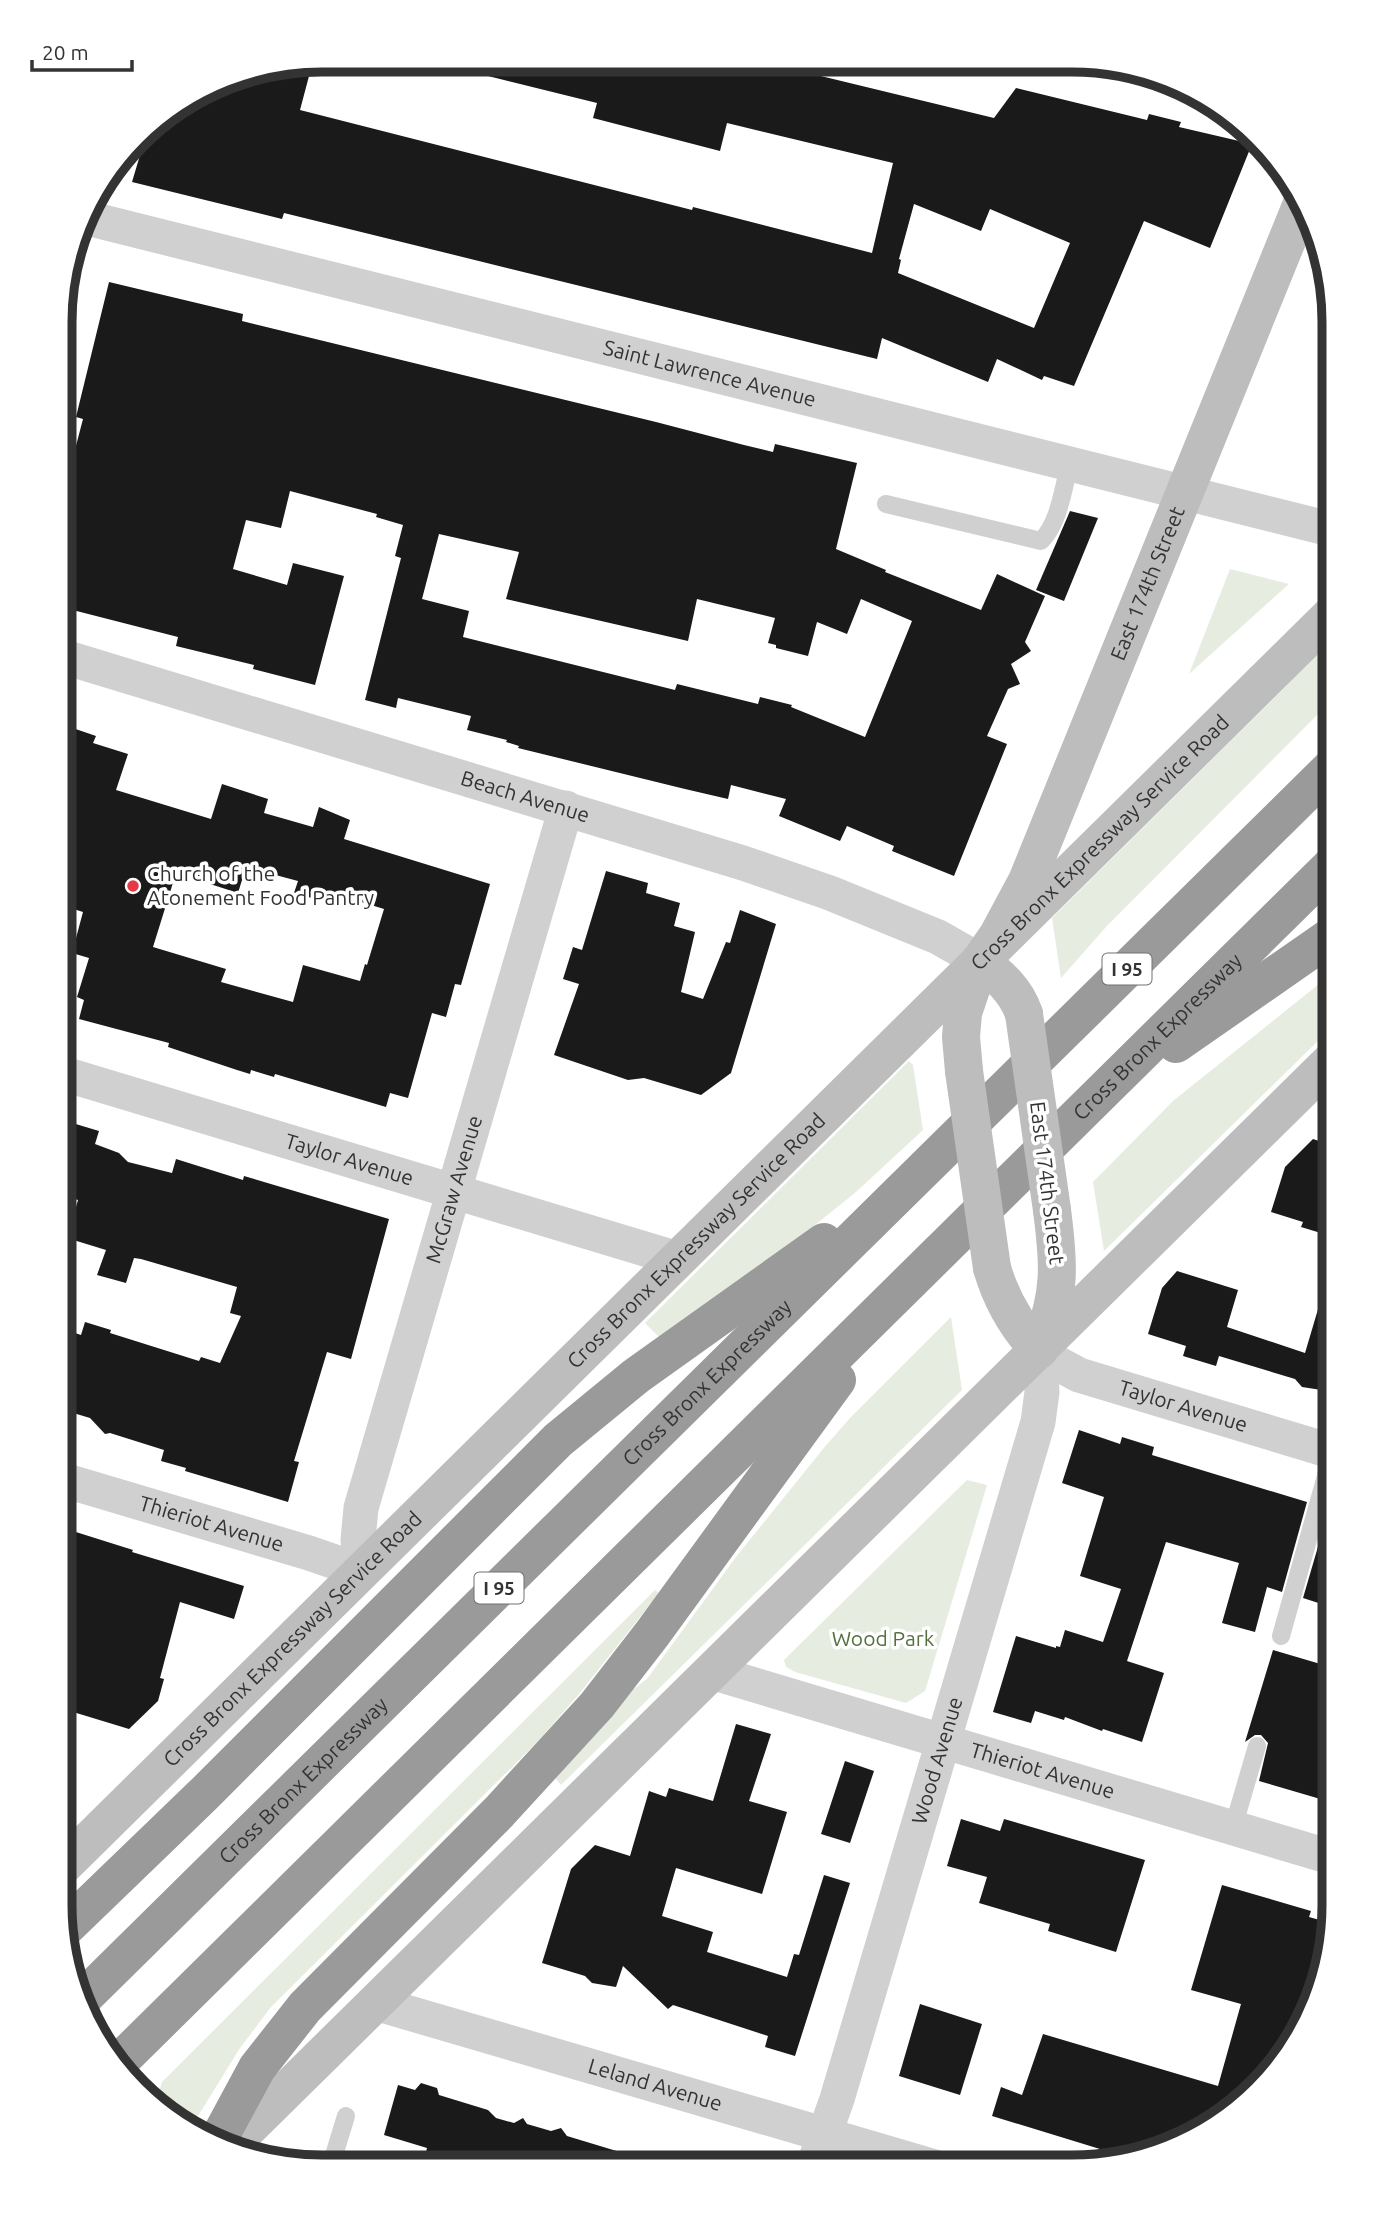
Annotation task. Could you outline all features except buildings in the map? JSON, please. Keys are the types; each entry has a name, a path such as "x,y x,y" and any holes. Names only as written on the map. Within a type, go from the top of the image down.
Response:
{"highway":[{"name":"Cross Bronx Expressway","path":"88,1993 1322,777"},
{"name":"Cross Bronx Expressway","path":"124,2058 1322,875"},
{"path":"1086,1108 1322,942"},
{"path":"72,1921 204,1794 518,1478 575,1425 636,1376 920,1174"},
{"path":"221,2134 257,2068 304,2007 499,1812 597,1705 652,1634 904,1287"}],"main road":[{"name":"East 174th Street","path":"1039,1350 1010,1313 992,1268 964,1071 961,1037 963,1013 980,961 1004,926 1027,881 1298,214"},
{"name":"Cross Bronx Expressway Service Road","path":"72,1856 1322,624"},
{"name":"East 174th Street","path":"980,961 1007,985 1024,1014 1058,1258 1054,1309 1039,1350"},
{"path":"236,2140 1039,1350 1322,1077"}],"street":[{"name":"Saint Lawrence Avenue","path":"94,220 1322,527"},
{"name":"Beach Avenue","path":"72,659 743,863 830,893 938,937 980,961"},
{"name":"McGraw Avenue","path":"361,1571 358,1539 361,1508 566,808"},
{"name":"Taylor Avenue","path":"72,1076 678,1259"},
{"name":"Taylor Avenue","path":"1039,1350 1079,1375 1322,1448"},
{"name":"Wood Avenue","path":"817,2155 837,2099 1038,1422 1042,1392 1039,1350"},
{"name":"Thieriot Avenue","path":"72,1483 361,1571"},
{"name":"Thieriot Avenue","path":"711,1672 1322,1854"},
{"name":"Leland Avenue","path":"375,2003 894,2155"}],"lane":[{"path":"886,504 1041,541 1053,523 1070,463"},
{"path":"1281,1636 1322,1494"},
{"path":"1233,1828 1257,1746"},
{"path":"334,2155 346,2116"}],"green space":[{"path":"1230,569 1289,584 1189,674"},
{"path":"1322,651 1322,710 1106,927 1061,978 1052,918"},
{"path":"1322,982 1322,1037 1104,1251 1093,1182 1173,1101"},
{"path":"909,1061 913,1065 923,1130 856,1192 795,1241 659,1337 645,1323"},
{"path":"951,1317 962,1390 561,1785 555,1778 619,1700 647,1679 736,1557 823,1449 850,1418"},
{"name":"Wood Park","path":"967,1480 987,1485 925,1691 906,1703 795,1672 786,1667 784,1660"},
{"path":"655,1590 659,1593 539,1740 271,2007 240,2048 195,2121 157,2093 162,2082"}],"place":[{"name":"Church of the Atonement Food Pantry","path":"133,886"}]}
